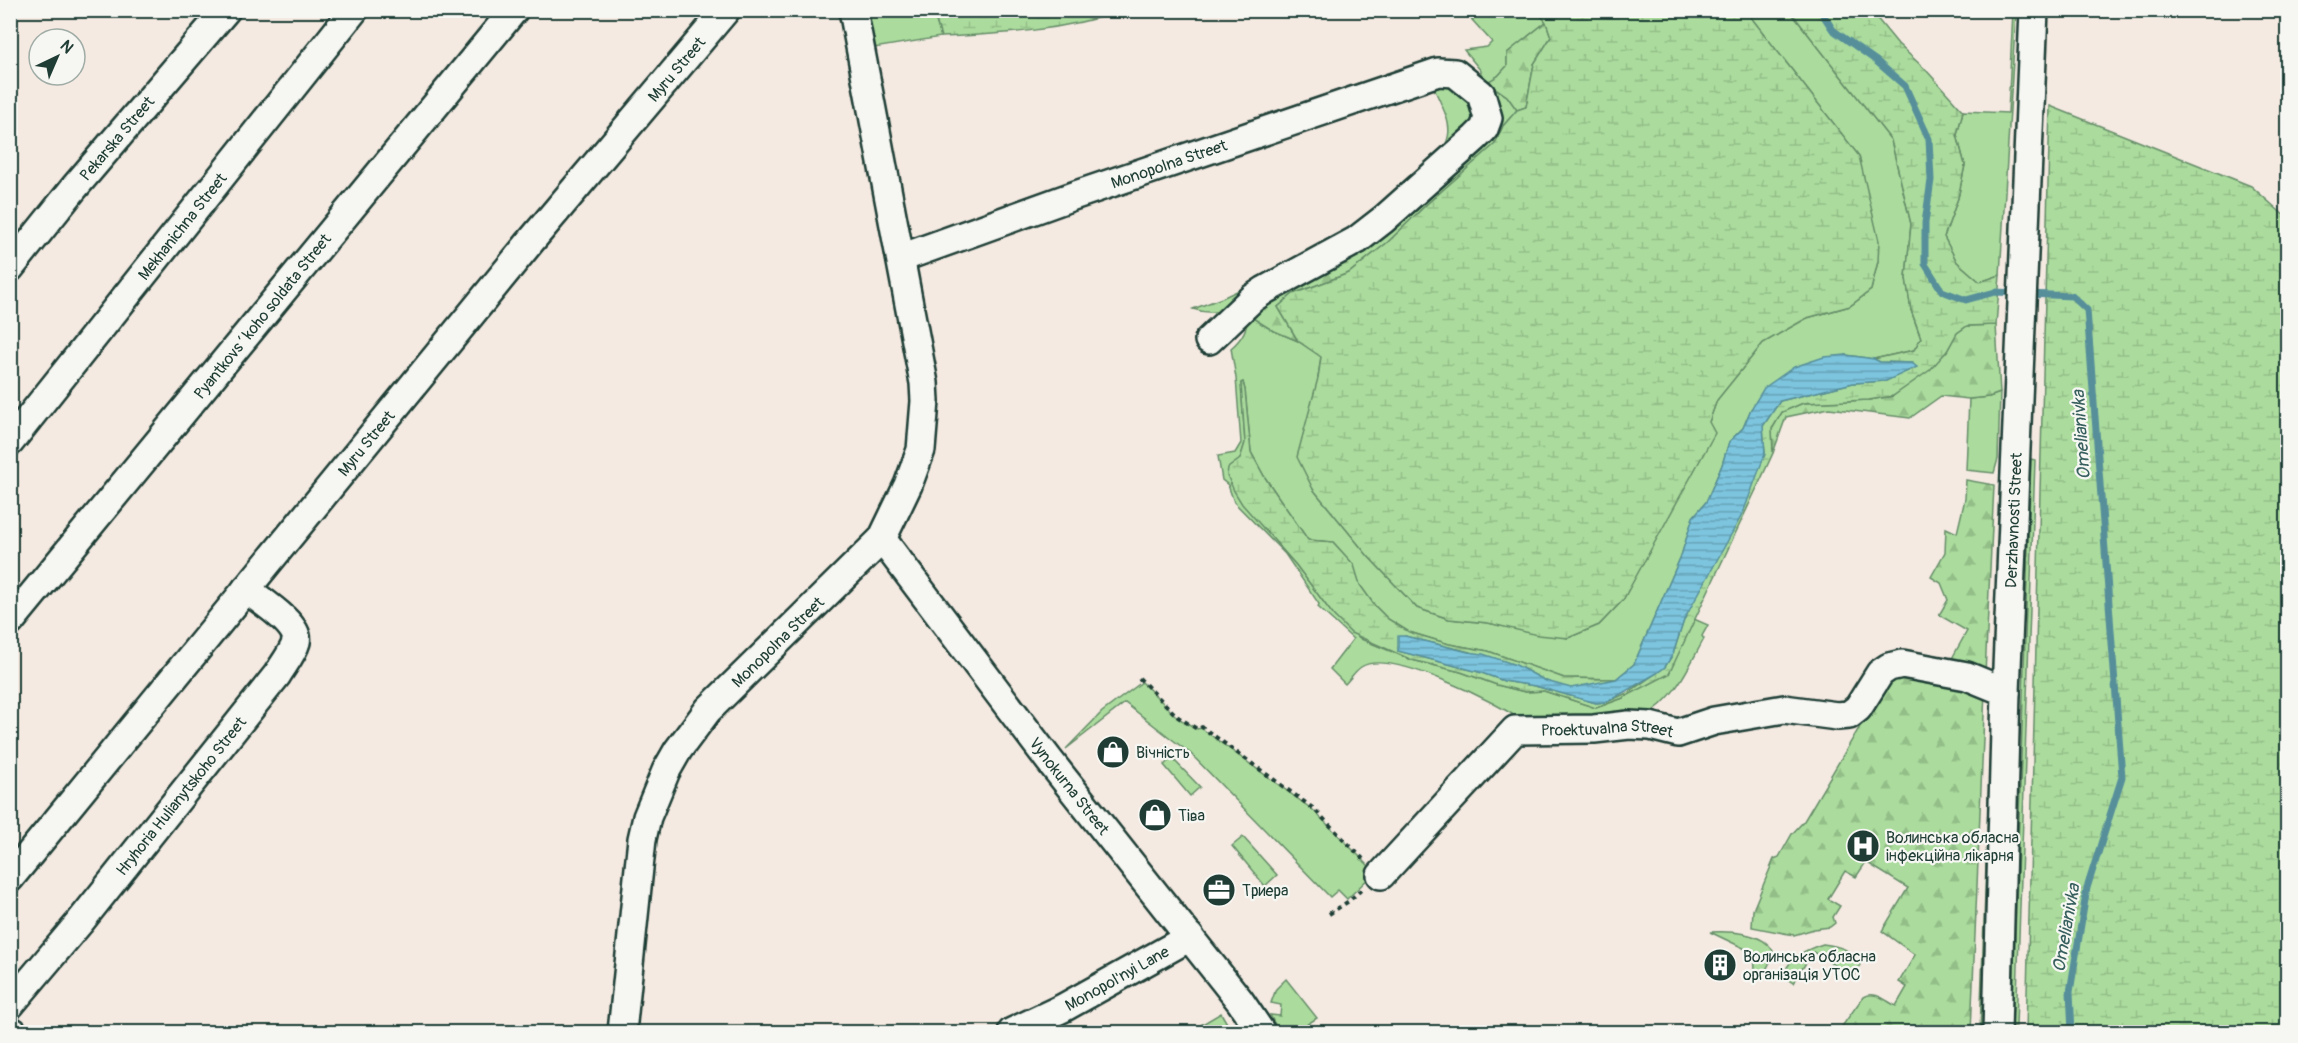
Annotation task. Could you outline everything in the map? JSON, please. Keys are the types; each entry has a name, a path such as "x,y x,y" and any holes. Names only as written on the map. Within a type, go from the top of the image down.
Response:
{"street":[{"name":"Pekarska Street","path":"10,268 74,188 226,10"},
{"name":"Mekhanichna Street","path":"10,442 354,10"},
{"name":"Pyantkovsʹkoho soldata Street","path":"10,622 514,10"},
{"name":"Myru Street","path":"10,878 531,242 726,10"},
{"name":"Monopolna Street","path":"622,1032 642,839 647,818 666,771 678,750 708,710 882,539 908,485 921,450 925,401 924,383 853,10"},
{"name":"Derzhavnosti Street","path":"1997,1032 2007,692 2034,10"},
{"name":"Monopolna Street","path":"901,258 1073,196 1438,72 1455,73 1481,94 1488,118 1484,129 1368,232 1342,249 1253,298 1209,340"},
{"name":"Vynokurna Street","path":"882,539 1049,760 1240,1001 1261,1032"},
{"name":"Hryhoria Hulianytskoho Street","path":"10,1005 80,922 277,675 296,644 294,630 289,623 246,589"},
{"name":"Proektuvalna Street","path":"1373,875 1515,730 1594,729 1629,724 1650,726 1678,733 1714,721 1785,709 1837,716 1849,715 1858,708 1880,673 1889,667 1902,664 1967,676 2007,692"},
{"name":"Monopol'nyi Lane","path":"1012,1032 1063,1008 1190,937"}],"path":[{"path":"1139,678 1178,717 1197,729 1202,727 1314,809 1373,875 1349,901 1329,914"}],"green space":[{"path":"933,10 1121,11 1054,27 1010,33 941,37"},
{"path":"860,11 933,11 941,37 868,49"},
{"path":"1464,11 1538,11 1546,22 1507,53 1507,66 1487,83 1507,96 1517,110 1503,126 1496,144 1483,109 1481,71 1464,50 1487,47 1492,42"},
{"path":"1538,11 1746,11 1859,156 1879,241 1878,261 1871,290 1850,306 1807,318 1763,343 1717,400 1709,422 1715,433 1623,600 1599,625 1568,638 1538,635 1488,623 1449,619 1417,608 1368,556 1313,489 1297,457 1318,378 1321,357 1298,341 1278,307 1293,294 1349,273 1388,242 1495,144 1503,126 1517,110 1526,107 1534,64 1551,37 1546,22"},
{"path":"1746,11 1790,11 1891,140 1911,224 1906,278 1911,310 1921,339 1914,350 1874,359 1846,355 1751,409 1743,428 1729,442 1706,502 1693,517 1681,556 1634,664 1616,679 1564,678 1488,651 1449,644 1409,632 1388,619 1360,585 1353,565 1333,542 1308,540 1264,476 1251,452 1245,390 1243,382 1241,383 1245,443 1240,459 1276,542 1334,616 1361,639 1412,660 1461,672 1497,685 1525,692 1544,691 1596,708 1623,698 1683,643 1694,619 1708,625 1702,636 1704,639 1680,682 1665,701 1646,715 1524,722 1469,691 1444,680 1395,665 1375,663 1361,667 1345,684 1330,669 1353,639 1318,607 1319,604 1285,554 1234,502 1228,485 1222,480 1218,456 1235,453 1241,443 1236,378 1231,348 1244,333 1248,315 1272,330 1298,341 1321,356 1313,489 1368,556 1417,608 1449,619 1488,623 1568,638 1599,625 1623,600 1709,422 1717,400 1763,343 1807,318 1850,306 1871,290 1878,261 1859,156"},
{"path":"1790,11 1871,11 1898,44 1926,70 1963,111 1957,135 1965,165 1958,198 1944,237 1957,262 1980,282 2000,275 1996,325 1967,326 1957,333 1947,351 1930,370 1893,396 1869,400 1803,403 1782,412 1772,429 1773,453 1669,674 1623,698 1596,708 1544,691 1525,692 1461,672 1412,660 1351,633 1334,616 1296,565 1242,504 1227,475 1228,468 1240,459 1245,443 1241,383 1243,382 1251,452 1264,476 1308,540 1333,542 1354,565 1360,585 1388,619 1409,632 1449,644 1488,651 1564,678 1616,679 1582,688 1563,687 1512,664 1405,636 1398,651 1479,672 1504,681 1535,686 1596,703 1607,702 1629,692 1665,667 1673,654 1684,620 1765,454 1763,426 1780,401 1853,383 1886,381 1912,363 1880,362 1874,359 1914,350 1921,338 1911,310 1906,278 1911,224 1891,140"},
{"path":"2013,11 2016,11 2000,275 1980,282 1957,262 1944,237 1958,198 1965,165 1957,135 1963,111 2008,113"},
{"path":"1546,22 1551,37 1534,64 1526,107 1517,110 1507,96 1487,82 1498,76 1507,66 1507,53"},
{"path":"1432,84 1464,89 1478,99 1482,107 1477,129 1397,202 1335,249 1223,311 1204,312 1193,309 1222,298 1344,241 1428,170 1445,147 1449,128"},
{"path":"2050,106 2251,186 2287,218 2287,1032 2026,1032"},
{"path":"1488,132 1496,144 1427,204 1388,242 1349,273 1293,294 1278,307 1298,341 1272,330 1248,315"},
{"path":"1996,325 2000,393 1989,397 1969,399 1941,396 1910,418 1829,408 1786,417 1773,453 1772,429 1782,412 1803,403 1869,400 1893,396 1947,351 1957,333 1967,326"},
{"path":"2000,393 1998,459 1994,473 1966,470 1969,399 1989,397"},
{"path":"2031,459 2035,460 2016,1026 2012,1026"},
{"path":"1966,480 1994,485 1985,674 1950,662 1967,631 1939,615 1948,600 1941,583 1931,577 1945,552 1946,528 1957,533 1965,499"},
{"name":"Волинська обласна інфекційна лікарня","path":"1886,674 1985,690 1971,1032 1838,1032 1863,997 1867,995 1876,995 1896,1006 1907,987 1899,982 1915,955 1882,931 1908,888 1866,862 1856,877 1845,871 1828,899 1840,906 1833,917 1835,923 1830,927 1794,935 1752,927 1753,910 1774,859 1779,857 1792,834 1804,821 1865,718"},
{"path":"1142,682 1178,718 1197,729 1201,728 1313,810 1375,872 1347,899 1338,890 1330,897 1191,754 1125,703 1066,749 1102,712"},
{"path":"1992,697 1985,1032 1980,1032"},
{"path":"1172,758 1200,787 1190,796 1164,765"},
{"path":"1243,837 1277,875 1265,886 1232,846"},
{"path":"1710,932 1754,936 1768,945 1773,951 1772,958 1761,980 1754,980 1754,953"},
{"path":"1823,944 1840,947 1853,955 1860,965 1854,977 1813,952 1793,983 1784,977 1793,960 1804,952"},
{"path":"1286,979 1317,1018 1295,1032 1279,1032 1270,1015 1280,1016 1281,1005 1271,1003 1276,989"},
{"path":"1221,1013 1232,1032 1189,1032"}],"water":[{"path":"1846,355 1880,362 1912,363 1917,367 1886,381 1853,383 1780,401 1763,426 1765,454 1743,513 1684,620 1673,654 1665,667 1657,673 1607,702 1596,703 1535,686 1504,681 1479,672 1398,651 1398,636 1405,636 1483,654 1516,665 1546,681 1571,688 1616,679 1634,664 1681,556 1693,517 1706,502 1729,442 1743,428 1764,388 1794,367 1824,357"}],"waterway":[{"name":"Omelianivka","path":"1820,10 1833,30 1875,60 1905,86 1929,139 1931,180 1925,223 1925,264 1942,291 1966,300 1995,292 2018,293"},
{"name":"Omelianivka","path":"2029,294 2072,296 2087,310 2122,777 2087,888 2070,992 2072,1032"}],"place":[{"name":"Вічність","path":"1113,752"},
{"name":"Тіва","path":"1155,815"},
{"name":"Волинська обласна інфекційна лікарня","path":"1863,846"},
{"name":"Триера","path":"1219,890"},
{"name":"Волинська обласна організація УТОС","path":"1720,965"}]}
